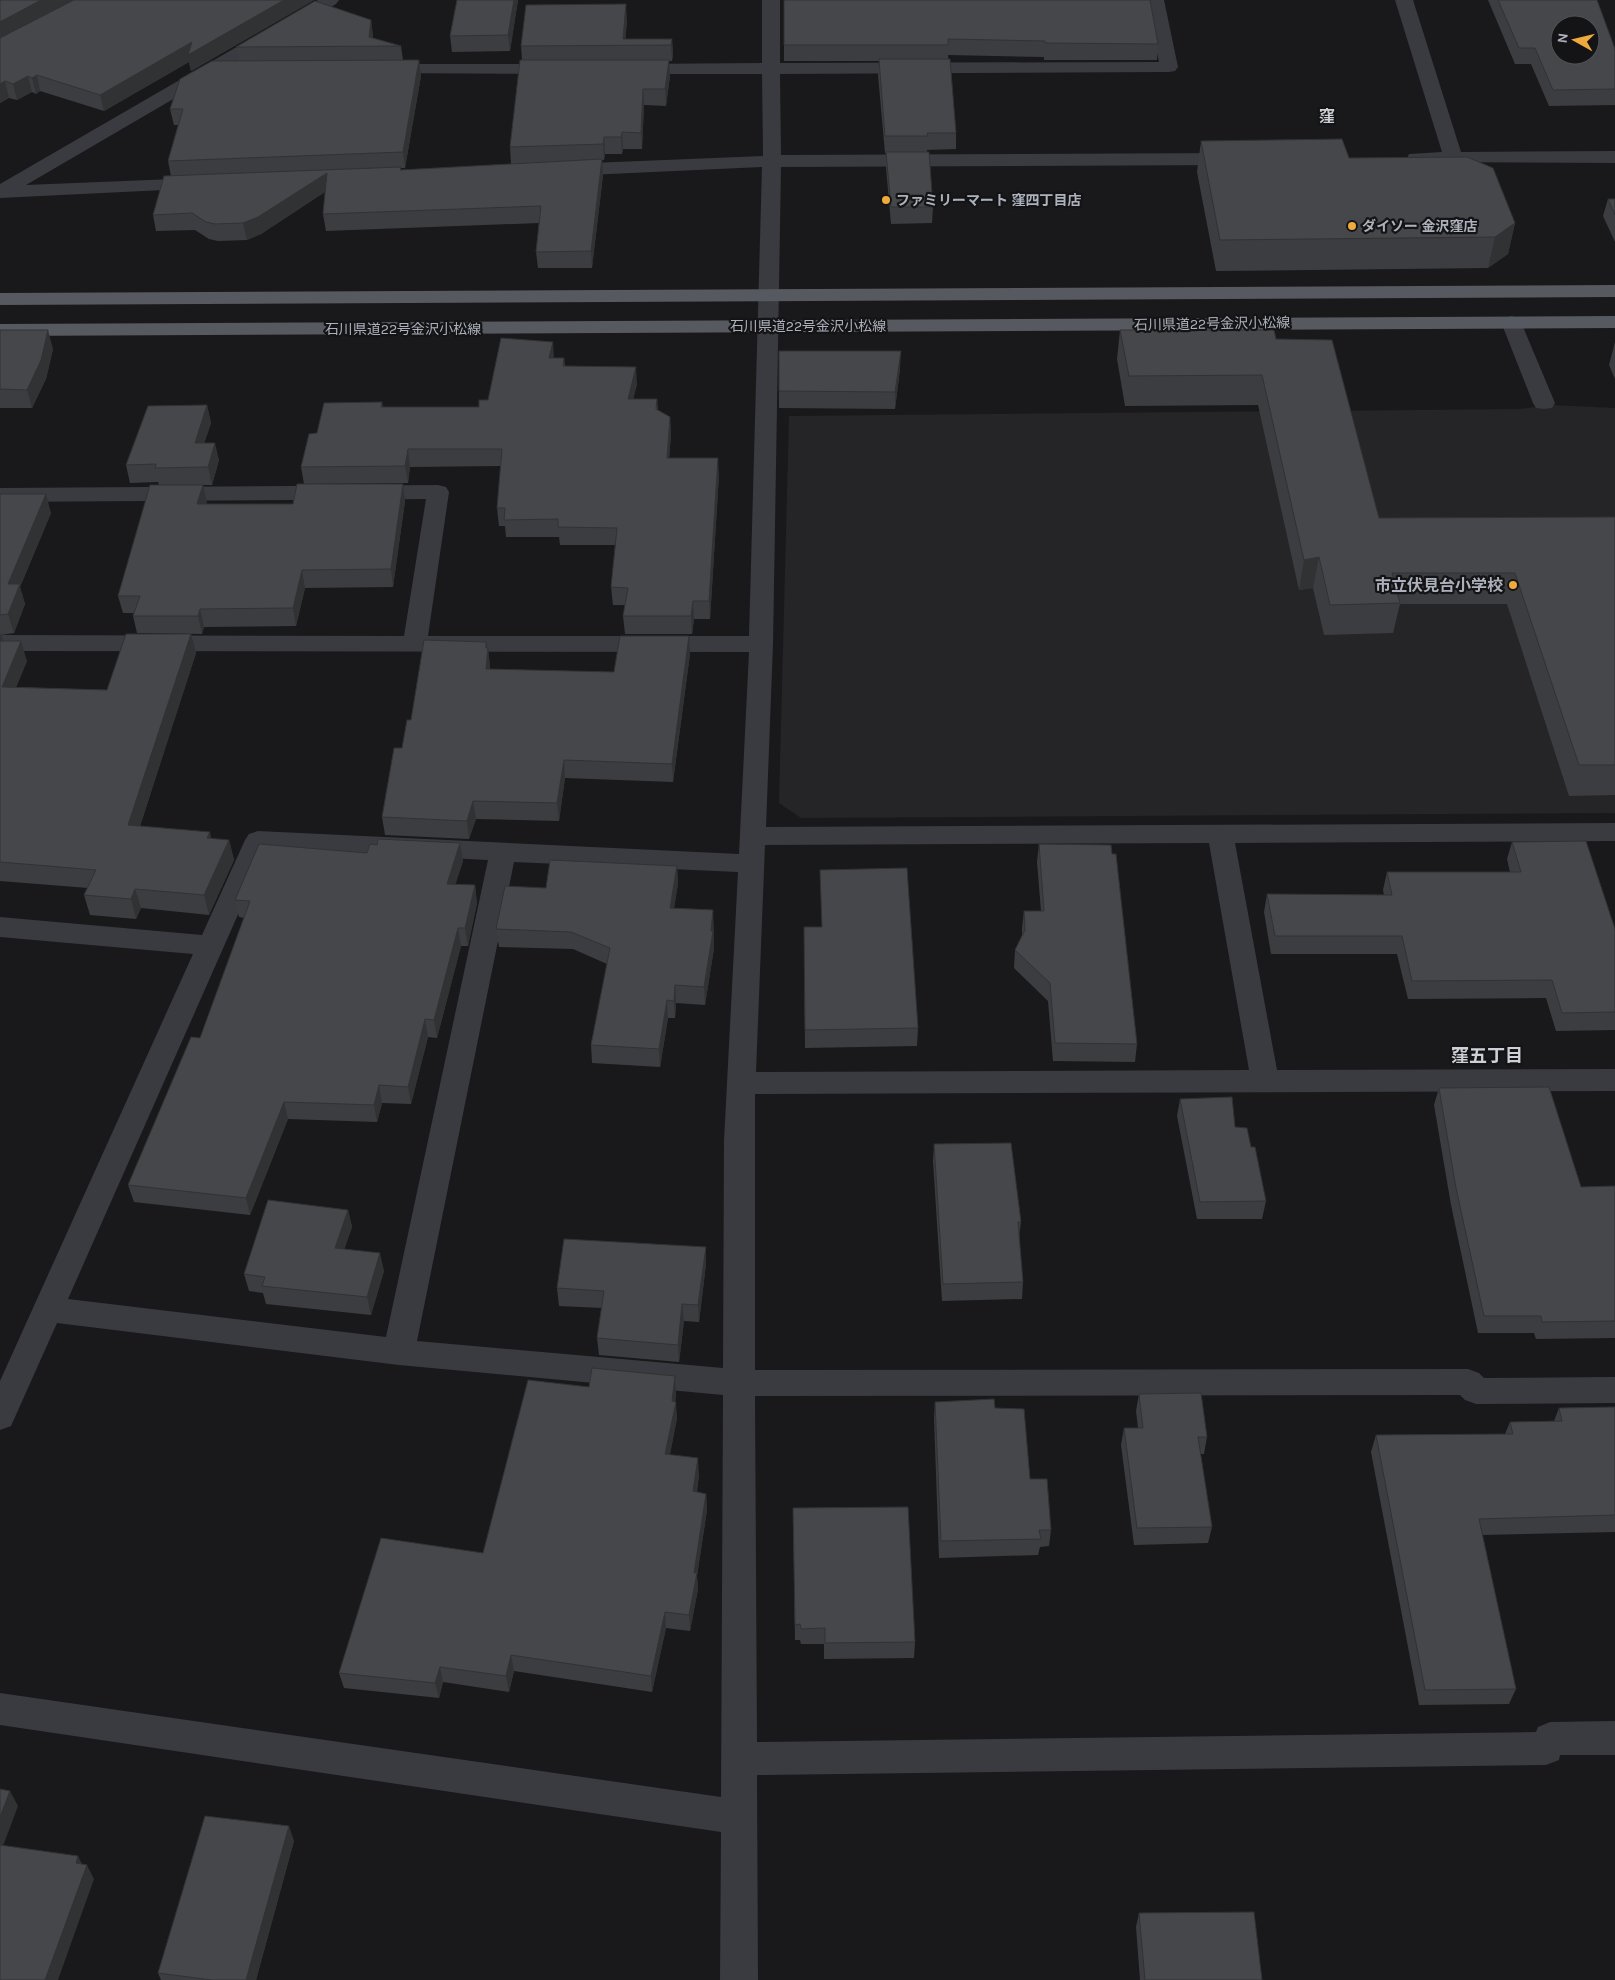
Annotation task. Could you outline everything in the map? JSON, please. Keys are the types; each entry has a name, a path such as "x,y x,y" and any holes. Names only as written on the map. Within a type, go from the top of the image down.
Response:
{"main road":[{"name":"石川県道22号金沢小松線","path":"0,299 1615,291"},
{"name":"石川県道22号金沢小松線","path":"0,330 1615,322"}],"street":[{"path":"0,192 213,70 330,0"},
{"path":"739,1980 739,1141 761,644 772,161 771,0"},
{"path":"612,69 1168,67 1155,0"},
{"path":"1404,0 1454,158"},
{"path":"363,69 572,69"},
{"path":"213,70 243,70"},
{"path":"1394,158 1615,156"},
{"path":"544,170 772,161 1256,159"},
{"path":"0,192 218,183"},
{"path":"1511,322 1544,403"},
{"path":"0,496 438,492 415,642"},
{"path":"0,643 415,642 761,644"},
{"path":"0,1416 258,840 503,853 751,850 1220,834 1615,832"},
{"path":"1220,834 1265,1081"},
{"path":"399,1352 503,853"},
{"path":"0,927 211,946"},
{"path":"742,1083 1615,1080"},
{"path":"48,1309 399,1352 739,1383 1468,1382 1476,1392 1615,1390"},
{"path":"0,1709 739,1817"},
{"path":"738,1759 1546,1748 1550,1739 1615,1738"}],"shaded area":[{"path":"1551,405 1615,408 1615,813 801,818 779,803 789,416 1520,409"}],"building":[{"path":"0,0 41,0 0,22"},
{"path":"74,0 284,0 188,55 192,42 100,95 37,75 32,78 28,76 13,84 5,81 0,84 0,38"},
{"path":"457,0 514,0 508,35 450,36"},
{"path":"784,0 1150,0 1158,44 1045,43 1045,41 948,39 948,45 784,45"},
{"path":"1498,0 1597,0 1615,49 1615,89 1553,90 1535,48 1519,48"},
{"path":"315,1 371,20 369,37 401,46 236,47"},
{"path":"626,4 623,39 672,39 671,45 521,46 526,5"},
{"path":"879,59 950,59 956,133 927,133 928,136 885,136"},
{"path":"419,60 403,152 168,161 183,109 170,109 180,79 212,61"},
{"path":"520,60 669,60 665,89 643,89 641,133 622,132 621,137 604,137 603,144 510,147"},
{"name":"ダイソー 金沢窪店","path":"1342,139 1349,158 1467,157 1493,168 1515,223 1495,237 1220,240 1201,141"},
{"path":"886,152 929,152 933,207 891,207"},
{"path":"602,159 591,251 536,252 541,206 323,214 327,173 258,217 243,223 215,224 206,222 192,213 153,215 164,176 401,167 400,170"},
{"path":"1608,199 1615,199 1615,215"},
{"path":"0,330 48,330 41,360 27,390 0,389"},
{"path":"1120,330 1274,330 1276,339 1332,340 1379,518 1615,517 1615,765 1579,765 1515,573 1392,573 1400,603 1330,605 1319,557 1304,560 1262,375 1129,376"},
{"path":"501,338 553,342 549,358 564,358 563,366 636,367 628,399 657,399 656,409 670,417 667,458 718,458 709,601 693,601 691,616 623,616 628,588 611,587 617,528 558,527 558,519 504,520 505,508 497,508 502,449 408,449 405,466 301,467 309,434 317,433 324,403 382,402 381,407 479,407 479,400 488,400"},
{"path":"779,351 901,351 895,392 779,391"},
{"path":"207,405 195,443 215,443 208,467 155,468 156,464 126,465 148,406"},
{"path":"297,484 403,484 391,569 302,570 293,608 200,609 198,616 133,616 140,596 118,596 150,485 203,485 197,504 293,504"},
{"path":"0,494 46,494 8,584 20,584 8,614 0,615"},
{"path":"126,634 191,634 128,825 210,832 207,838 229,840 204,895 135,889 131,899 84,895 96,870 0,862 0,641 21,641 2,687 107,690"},
{"path":"620,636 689,636 672,764 564,760 557,803 473,801 467,821 382,817 394,748 402,748 407,720 411,720 424,640 486,642 486,648 488,648 486,669 614,672"},
{"path":"378,839 460,843 447,884 475,885 465,928 458,928 434,1020 425,1019 408,1087 379,1085 374,1105 284,1102 246,1198 128,1185 191,1037 200,1038 250,901 235,900 259,844 367,853 370,844 377,845"},
{"path":"1586,841 1615,929 1615,1012 1562,1013 1552,980 1412,981 1402,936 1275,936 1267,894 1392,895 1387,872 1521,872 1512,842"},
{"path":"1039,844 1111,845 1112,854 1116,854 1137,1044 1055,1043 1050,983 1015,950 1025,930 1024,911 1044,911"},
{"path":"550,860 677,866 670,908 713,910 711,931 713,931 704,987 675,985 674,1001 667,1000 659,1049 591,1045 610,948 571,932 496,929 505,886 546,888"},
{"path":"907,868 918,1028 805,1030 804,927 822,927 820,870"},
{"path":"1549,1087 1581,1187 1615,1186 1615,1321 1542,1322 1541,1316 1484,1316 1456,1188 1439,1088"},
{"path":"1232,1097 1235,1127 1247,1128 1251,1147 1255,1147 1266,1201 1200,1202 1180,1099"},
{"path":"1011,1143 1021,1222 1018,1222 1023,1282 943,1284 934,1144"},
{"path":"268,1200 348,1210 335,1248 380,1253 367,1297 262,1286 265,1277 244,1274"},
{"path":"564,1239 706,1247 698,1305 682,1304 678,1345 597,1338 604,1291 557,1288"},
{"path":"592,1368 675,1376 672,1401 676,1402 665,1454 698,1458 693,1491 706,1494 694,1573 697,1573 689,1615 665,1612 651,1676 511,1655 506,1676 440,1667 435,1683 339,1673 381,1538 483,1553 528,1380 589,1387"},
{"path":"1201,1393 1207,1437 1198,1437 1212,1527 1137,1528 1124,1428 1143,1428 1139,1394"},
{"path":"994,1399 995,1408 1024,1409 1030,1479 1047,1479 1051,1530 1039,1530 1041,1539 941,1541 935,1402"},
{"path":"1615,1407 1615,1515 1479,1519 1516,1689 1425,1690 1376,1435 1513,1434 1510,1422 1562,1421 1559,1408"},
{"path":"908,1507 915,1642 825,1643 825,1628 801,1629 800,1624 795,1625 793,1508"},
{"path":"0,1789 10,1791 0,1817"},
{"path":"205,1816 289,1826 246,1980 212,1980 158,1973"},
{"path":"0,1845 78,1856 76,1863 87,1865 45,1980 0,1980"},
{"path":"1254,1912 1262,1980 1145,1980 1139,1913"}],"place":[{"name":"ファミリーマート 窪四丁目店","path":"886,200"},
{"name":"ダイソー 金沢窪店","path":"1352,226"},
{"name":"市立伏見台小学校","path":"1513,585"}],"district":[{"name":"窪","path":"1327,116"},
{"name":"窪五丁目","path":"1487,1056"}]}
